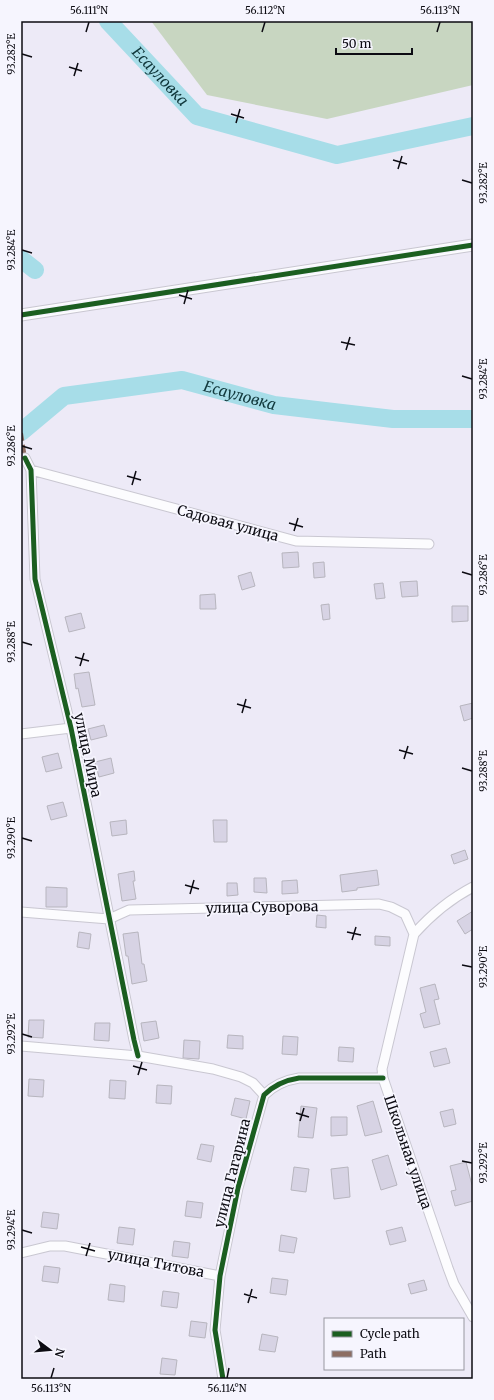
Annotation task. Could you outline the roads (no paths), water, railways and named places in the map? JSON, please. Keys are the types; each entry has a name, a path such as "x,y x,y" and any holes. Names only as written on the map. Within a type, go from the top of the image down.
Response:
{"street":[{"path":"21,316 473,245"},
{"name":"улица Мира","path":"25,458 31,470 35,579 71,728 138,1056"},
{"name":"Садовая улица","path":"31,470 296,542 429,544"},
{"path":"21,734 71,728"},
{"path":"414,934 427,920 445,905 459,894 473,886"},
{"name":"улица Суворова","path":"21,912 109,919 129,910 379,904 391,907 405,914 414,934"},
{"name":"Школьная улица","path":"414,934 382,1069 383,1078 448,1268 454,1284 473,1318"},
{"path":"21,1046 138,1056 213,1070 242,1077 253,1082 264,1095 280,1083 291,1079 383,1078"},
{"name":"улица Гагарина","path":"222,1379 215,1330 220,1276 238,1188 264,1095"},
{"name":"улица Титова","path":"21,1253 50,1246 65,1246 220,1276"}],"waterway":[{"name":"Есауловка","path":"108,21 197,116 337,155 473,126"},
{"name":"Есауловка","path":"21,259 35,270"},
{"name":"Есауловка","path":"21,432 64,396 182,380 274,405 393,419 473,419"}]}
